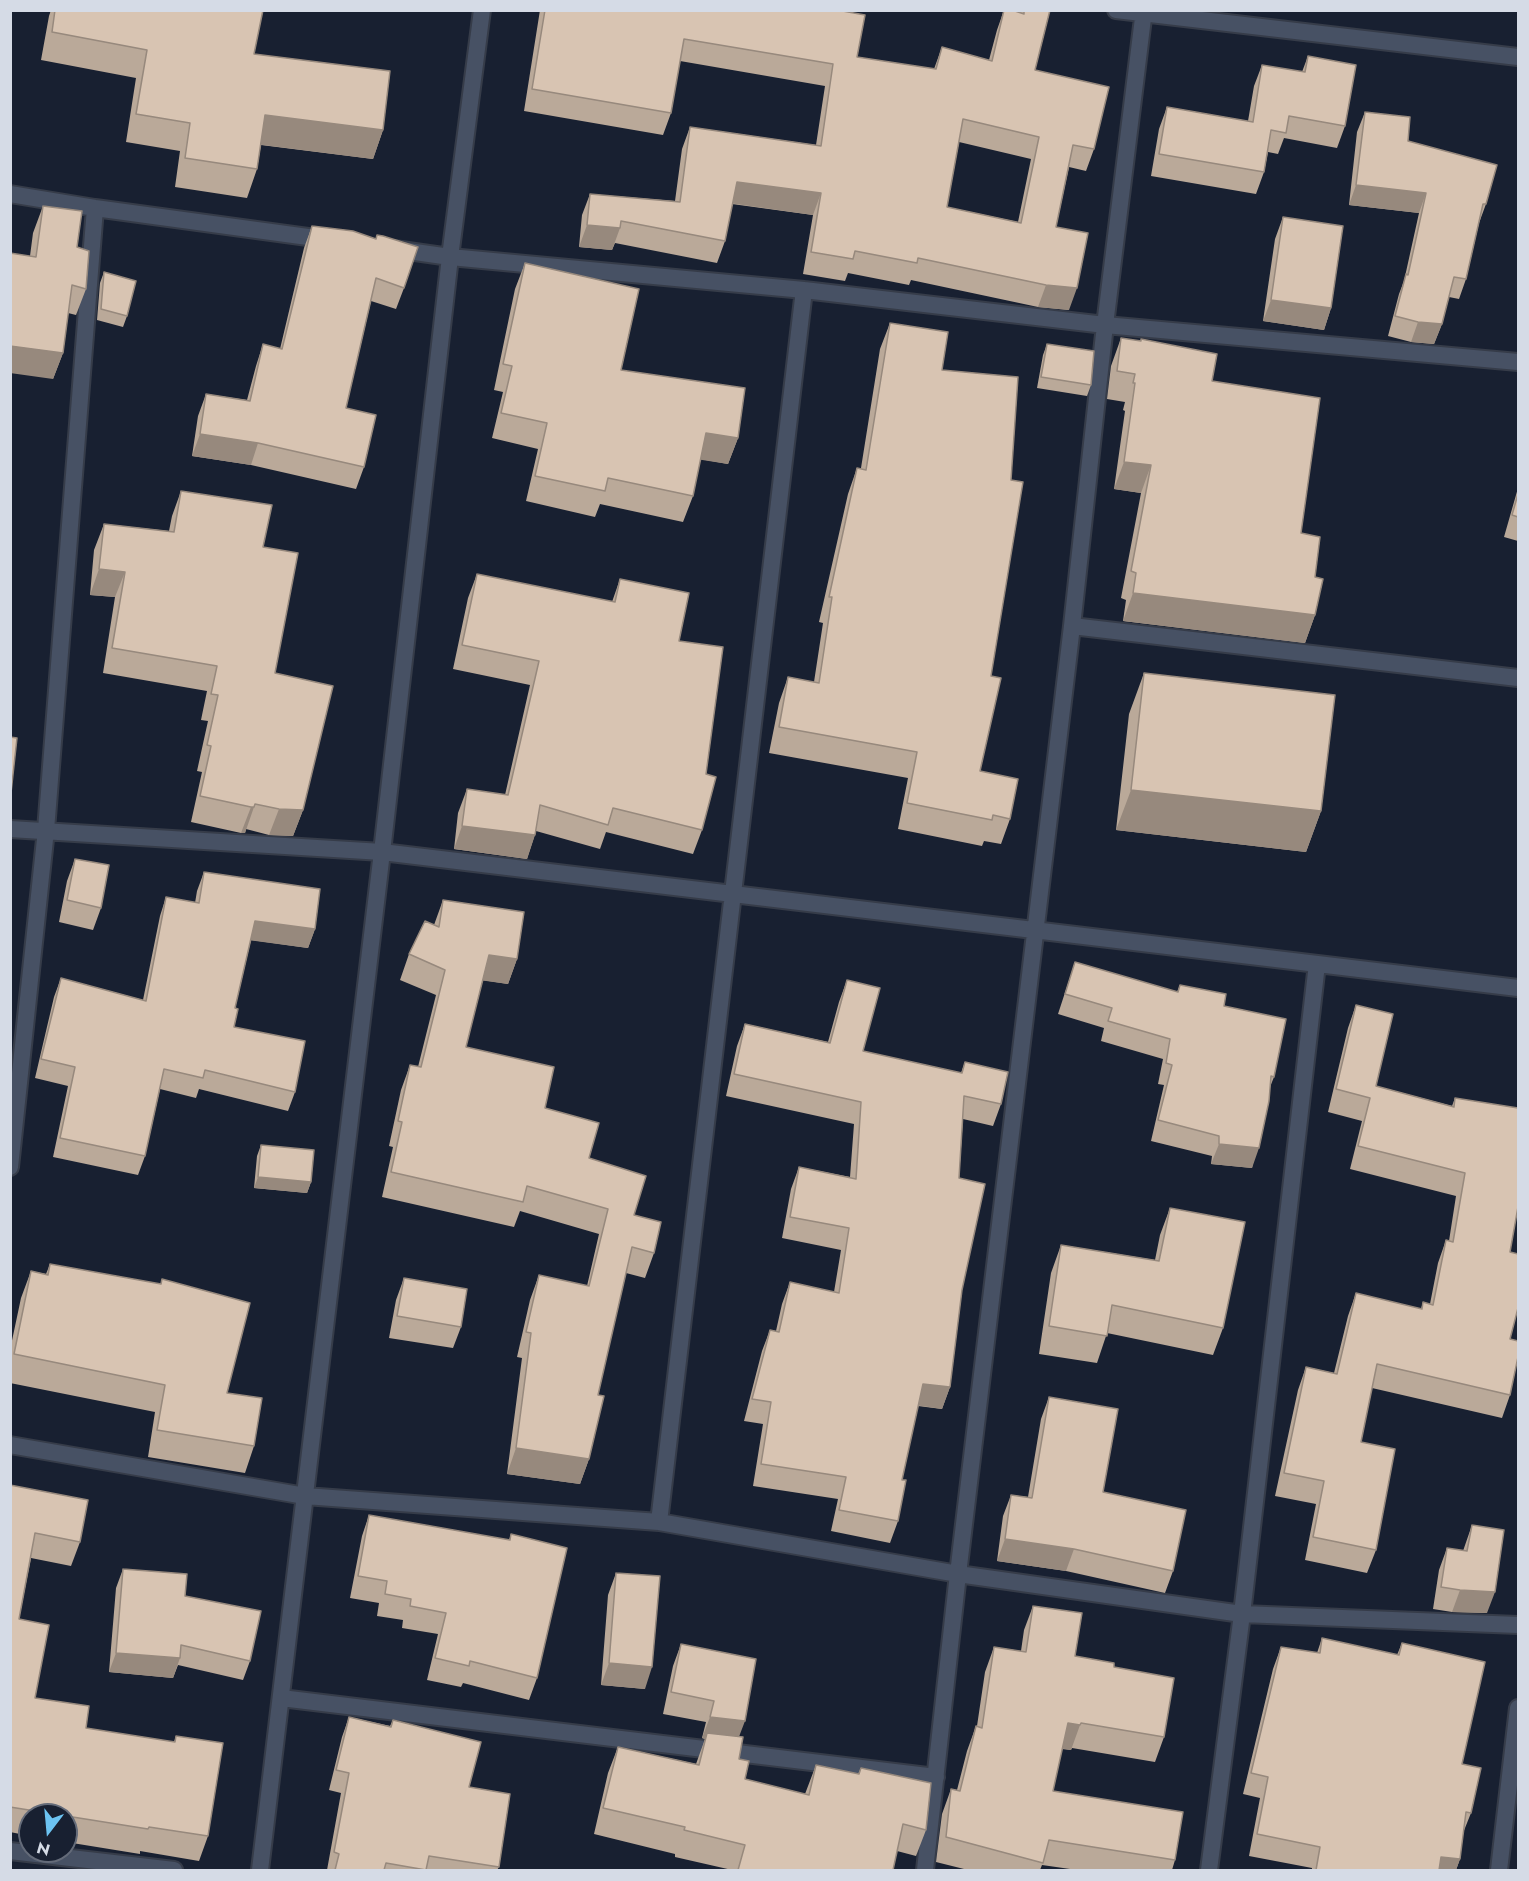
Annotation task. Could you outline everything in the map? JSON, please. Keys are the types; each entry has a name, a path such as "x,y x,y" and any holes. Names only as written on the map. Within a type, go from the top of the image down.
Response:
{"street":[{"path":"260,1870 382,852 450,257 482,10"},
{"path":"1116,10 1518,57"},
{"path":"925,1870 958,1574 1072,626 1105,325 1144,12"},
{"path":"10,194 344,242"},
{"path":"10,1167 46,830 95,208"},
{"path":"379,247 450,257 804,290 1105,325 1518,362"},
{"path":"659,1522 804,290"},
{"path":"1072,626 1518,678"},
{"path":"10,829 382,852 1518,988"},
{"path":"1209,1870 1242,1614 1317,964"},
{"path":"10,1445 305,1496 659,1522 958,1574 1242,1614 1518,1625"},
{"path":"281,1698 936,1777"},
{"path":"1499,1870 1518,1708"},
{"path":"10,1851 174,1870"}],"building":[{"path":"55,10 263,10 254,54 390,71 383,130 265,115 257,169 185,158 190,123 136,114 147,50 52,32"},
{"path":"545,10 837,10 865,15 857,57 936,69 942,47 992,61 1004,10 1024,14 1024,10 1050,10 1035,70 1109,87 1094,149 1073,145 1056,227 1088,233 1077,288 1046,285 918,258 917,263 855,251 853,259 811,252 821,193 737,182 725,241 621,221 620,228 587,225 590,194 680,202 690,127 821,146 833,64 684,39 671,113 532,89","holes":["963,119 1039,137 1021,223 947,207"]},
{"path":"1308,56 1356,65 1345,126 1289,116 1286,133 1271,130 1264,172 1159,154 1167,107 1253,122 1262,65 1305,72"},
{"path":"1365,112 1410,117 1408,141 1497,165 1486,204 1483,204 1466,279 1454,277 1442,324 1418,322 1395,316 1406,274 1408,275 1426,193 1356,185"},
{"path":"43,206 82,211 77,247 89,251 86,289 72,285 63,353 10,346 10,253 36,257"},
{"path":"1283,217 1343,226 1331,308 1271,300"},
{"path":"312,226 353,231 376,239 377,235 383,236 418,247 404,288 376,278 346,408 376,415 364,467 258,443 200,434 206,394 250,401 263,344 282,349"},
{"path":"525,263 639,289 621,370 745,388 738,438 706,433 693,496 608,478 605,491 535,476 547,423 501,413 512,366 503,364"},
{"path":"104,272 136,281 127,316 101,309"},
{"path":"890,323 948,332 942,370 1018,377 1011,480 1023,482 991,676 1001,678 980,771 1018,779 1010,819 993,815 992,820 907,803 917,752 779,727 788,677 819,683 832,597 829,597 857,468 866,470"},
{"path":"1121,338 1141,341 1141,339 1217,354 1212,381 1320,398 1301,533 1320,537 1315,577 1323,579 1315,615 1133,593 1136,573 1131,571 1151,465 1124,462 1135,374 1117,371"},
{"path":"1047,344 1094,351 1091,385 1041,377"},
{"path":"181,491 272,505 263,547 298,553 275,673 333,686 303,810 279,809 255,804 251,807 200,796 211,746 207,745 218,695 211,694 217,666 112,648 125,572 99,569 104,524 174,532"},
{"path":"1518,494 1518,517 1512,515"},
{"path":"477,574 615,602 620,579 689,593 679,641 723,647 706,774 716,777 702,830 613,808 608,825 540,805 535,835 462,826 467,789 508,795 539,661 462,645"},
{"path":"1144,673 1335,695 1321,811 1131,790"},
{"path":"10,737 17,738 11,793 10,793"},
{"path":"75,859 109,865 101,908 67,900"},
{"path":"204,872 320,889 315,929 255,921 235,1008 238,1009 234,1027 305,1041 295,1092 205,1070 203,1078 164,1069 145,1156 60,1138 75,1067 41,1059 61,978 146,1001 166,897 199,903"},
{"path":"443,900 524,912 517,959 489,955 466,1047 554,1067 545,1108 599,1123 589,1158 646,1176 634,1215 661,1222 654,1253 632,1247 598,1395 604,1396 589,1459 516,1448 531,1333 526,1332 539,1275 589,1286 608,1209 527,1186 523,1202 391,1172 402,1122 398,1121 410,1065 421,1067 445,970 409,954 425,921 439,927"},
{"path":"1075,962 1178,992 1180,985 1226,994 1224,1006 1286,1019 1274,1077 1271,1076 1269,1101 1259,1148 1219,1144 1219,1136 1158,1120 1172,1065 1166,1063 1170,1039 1108,1021 1112,1008 1065,994"},
{"path":"847,980 880,988 863,1051 962,1073 965,1062 1008,1072 1001,1104 964,1096 959,1178 985,1184 962,1290 950,1387 923,1384 902,1480 906,1480 898,1521 839,1510 846,1477 761,1464 771,1402 752,1399 770,1330 779,1332 790,1282 839,1293 849,1228 790,1217 799,1167 856,1179 861,1102 734,1074 745,1024 830,1043"},
{"path":"1356,1005 1393,1014 1376,1086 1454,1107 1455,1098 1518,1108 1518,1207 1510,1252 1518,1254 1518,1308 1510,1339 1518,1341 1518,1357 1510,1395 1377,1364 1361,1442 1395,1449 1376,1550 1313,1537 1324,1481 1284,1473 1306,1367 1337,1374 1356,1293 1422,1309 1423,1302 1433,1305 1446,1240 1453,1242 1465,1173 1358,1146 1370,1098 1336,1089"},
{"path":"261,1145 314,1150 311,1182 258,1177"},
{"path":"1170,1208 1245,1222 1223,1328 1112,1305 1107,1336 1049,1326 1061,1245 1159,1261"},
{"path":"50,1264 161,1284 162,1279 250,1303 227,1393 262,1398 254,1446 157,1430 165,1385 14,1354 31,1271 48,1275"},
{"path":"404,1278 467,1289 461,1327 397,1316"},
{"path":"1049,1397 1118,1409 1103,1492 1186,1510 1173,1571 1074,1549 1005,1539 1011,1495 1032,1498"},
{"path":"10,1485 88,1500 80,1542 35,1533 19,1619 49,1625 35,1698 89,1706 86,1728 175,1742 176,1736 223,1743 208,1836 78,1818 78,1803 18,1803 18,1808 10,1807"},
{"path":"369,1515 510,1540 511,1534 567,1548 537,1678 470,1661 469,1666 435,1658 446,1613 410,1606 411,1599 385,1594 387,1581 358,1576"},
{"path":"1472,1525 1504,1530 1495,1592 1441,1587 1447,1548 1467,1551"},
{"path":"123,1569 187,1574 185,1596 261,1611 250,1661 181,1645 180,1658 116,1653"},
{"path":"616,1573 660,1576 652,1667 609,1663"},
{"path":"1033,1606 1082,1613 1075,1656 1114,1663 1114,1667 1174,1678 1164,1737 1081,1723 1080,1725 1068,1723 1053,1791 1183,1812 1175,1860 1049,1840 1043,1863 946,1837 951,1789 960,1791 976,1726 982,1728 994,1647 1026,1652"},
{"path":"1322,1638 1399,1655 1402,1643 1485,1662 1462,1764 1481,1768 1471,1813 1466,1812 1460,1859 1441,1857 1439,1870 1316,1870 1320,1847 1257,1834 1268,1777 1251,1773 1281,1647 1320,1653"},
{"path":"681,1644 756,1659 745,1721 710,1717 714,1701 671,1692"},
{"path":"349,1717 391,1727 393,1720 481,1742 469,1787 510,1794 499,1867 429,1856 426,1870 386,1863 384,1870 335,1870 339,1854 334,1852 349,1773 336,1770"},
{"path":"707,1733 743,1737 739,1759 749,1761 745,1779 809,1795 816,1765 859,1774 861,1768 931,1783 926,1830 903,1824 893,1870 738,1870 745,1845 684,1830 685,1827 603,1808 618,1747 699,1765"}]}
